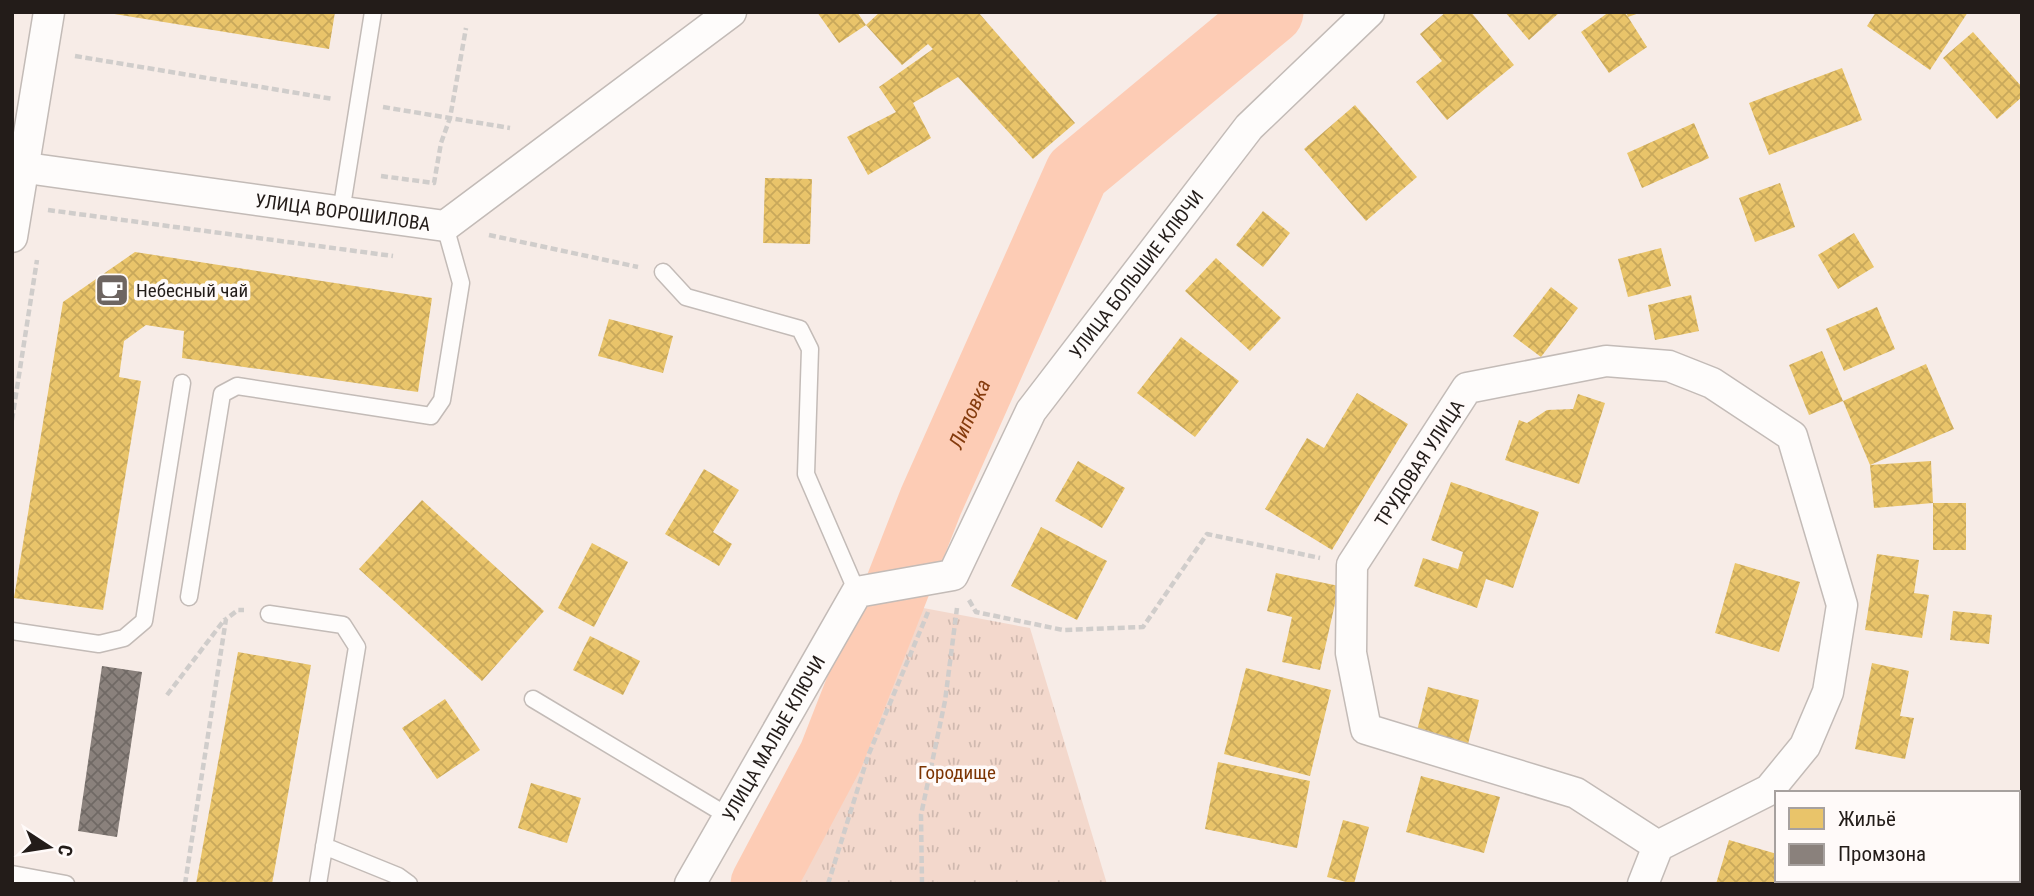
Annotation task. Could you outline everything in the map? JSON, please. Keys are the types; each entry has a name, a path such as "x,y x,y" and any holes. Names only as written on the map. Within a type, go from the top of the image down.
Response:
{"street":[{"path":"26,243 18,167 49,12"},
{"name":"УЛИЦА ВОРОШИЛОВА","path":"18,167 445,226 731,12"},
{"name":"УЛИЦА БОЛЬШИЕ КЛЮЧИ","path":"953,575 1031,411 1249,127 1369,12"},
{"name":"ТРУДОВАЯ УЛИЦА","path":"1352,565 1467,388 1606,360 1670,366 1712,383 1793,436 1842,605 1828,692 1805,746 1769,790 1658,846"},
{"path":"1352,565 1351,653 1366,729 1576,793 1658,846 1643,884"},
{"path":"857,592 953,575"},
{"name":"УЛИЦА МАЛЫЕ КЛЮЧИ","path":"690,884 857,592"}],"lane":[{"path":"341,212 373,12"},
{"path":"189,597 222,394 237,386 431,416 442,400 461,283 445,226"},
{"path":"663,272 686,297 800,329 810,349 806,474 857,592"},
{"path":"12,631 99,644 124,638 144,621 182,383"},
{"path":"269,614 343,625 357,647 317,884"},
{"path":"533,699 728,817"},
{"path":"324,846 398,876 409,884"},
{"path":"12,874 66,884"}],"path":[{"path":"381,176 434,183 441,144 450,118 467,28"},
{"path":"71,55 510,128"},
{"path":"45,209 401,257"},
{"path":"445,226 663,272"},
{"path":"12,420 26,243"},
{"path":"976,612 1063,630 1143,627 1207,534 1352,565"},
{"path":"828,884 868,756 929,610 953,575"},
{"path":"922,884 921,815 945,701 957,604"},
{"path":"167,695 226,619 238,610 269,614"},
{"path":"185,884 226,619"}],"green space":[{"name":"Городище","path":"918,607 1030,628 1107,884 772,884"}],"building: Жильё":[{"path":"102,12 335,12 329,49"},
{"path":"817,12 857,12 866,25 839,43"},
{"path":"880,12 978,12 1075,123 1033,159 958,77 913,103 931,138 868,175 847,137 896,112 879,87 933,49 928,44 902,65 866,25"},
{"path":"1446,12 1471,12 1514,65 1447,120 1416,82 1442,61 1420,34"},
{"path":"1505,12 1560,12 1529,40"},
{"path":"1609,12 1624,12 1647,47 1609,73 1581,32"},
{"path":"1626,12 1642,12 1628,17"},
{"path":"1876,12 1968,12 1930,70 1867,26"},
{"path":"1973,32 2022,87 2022,97 1997,119 1943,58"},
{"path":"1842,68 1862,120 1769,155 1749,103"},
{"path":"1355,105 1417,177 1366,221 1304,149"},
{"path":"1694,123 1709,158 1642,188 1627,153"},
{"path":"765,178 812,179 810,244 763,243"},
{"path":"1780,183 1795,227 1755,242 1739,198"},
{"path":"1263,211 1290,233 1263,267 1236,245"},
{"path":"1854,233 1874,267 1838,289 1818,255"},
{"path":"1661,248 1671,286 1628,297 1618,259"},
{"path":"135,252 432,298 418,392 182,358 184,331 146,325 124,341 119,377 141,381 103,610 14,598 63,302"},
{"path":"1216,258 1281,318 1250,351 1185,291"},
{"path":"1551,287 1578,308 1541,357 1513,336"},
{"path":"1691,295 1699,331 1655,340 1648,305"},
{"path":"1877,307 1895,349 1844,371 1826,329"},
{"path":"609,319 673,336 663,373 598,356"},
{"path":"1181,337 1239,381 1195,437 1137,393"},
{"path":"1822,351 1843,401 1809,415 1789,365"},
{"path":"1926,364 1954,429 1870,465 1843,401"},
{"path":"1357,393 1408,424 1332,550 1265,509 1307,438 1324,448"},
{"path":"1578,394 1605,403 1579,484 1505,460 1519,420 1527,423 1547,410 1573,409"},
{"path":"1078,461 1125,488 1102,528 1055,501"},
{"path":"1931,461 1933,503 1874,508 1870,465"},
{"path":"704,469 739,490 713,532 732,544 719,566 665,534"},
{"path":"1451,482 1539,512 1513,588 1486,579 1477,608 1414,586 1423,558 1458,569 1463,552 1431,540"},
{"path":"422,500 544,611 482,681 359,569"},
{"path":"1933,503 1966,503 1966,550 1933,550"},
{"path":"1041,527 1107,561 1077,620 1011,586"},
{"path":"592,543 628,562 594,627 558,608"},
{"path":"1877,554 1919,560 1914,593 1929,595 1922,638 1865,630"},
{"path":"1735,563 1800,582 1779,652 1715,633"},
{"path":"1276,573 1339,586 1320,670 1282,662 1292,617 1267,611"},
{"path":"1953,611 1992,615 1989,644 1950,640"},
{"path":"590,636 640,661 623,695 573,670"},
{"path":"238,652 311,665 272,884 196,884"},
{"path":"1872,663 1909,671 1900,716 1914,718 1905,759 1855,749"},
{"path":"1246,668 1331,690 1310,776 1224,754"},
{"path":"1428,687 1479,700 1468,744 1417,731"},
{"path":"445,699 480,750 437,779 402,728"},
{"path":"1218,762 1310,781 1297,848 1205,829"},
{"path":"1421,776 1500,797 1484,853 1406,832"},
{"path":"531,783 581,798 567,843 518,828"},
{"path":"1343,820 1369,827 1354,884 1327,877"},
{"path":"1729,840 1775,853 1775,882 1873,884 1716,884"}],"building: Промзона":[{"path":"102,666 142,672 117,837 78,831"}],"waterway":[{"name":"Липовка","path":"763,884 831,756 931,501 1077,173 1271,12"}],"place":[{"name":"Небесный чай","path":"112,290"}]}
